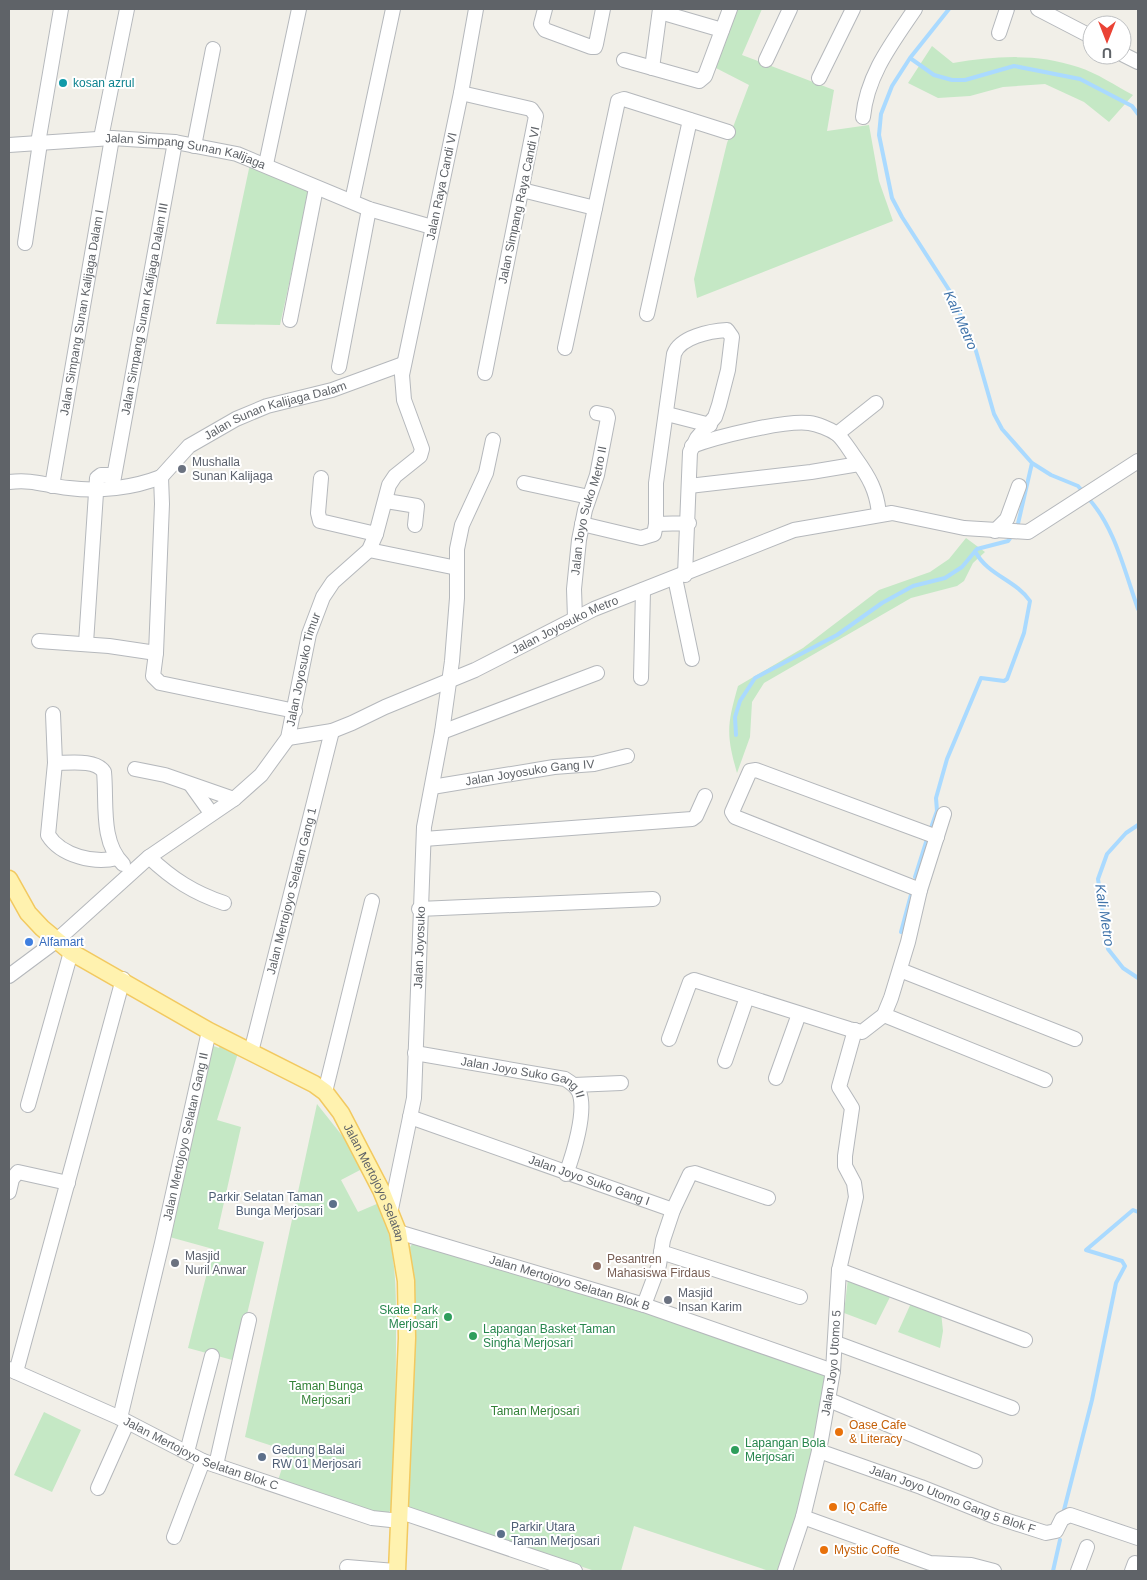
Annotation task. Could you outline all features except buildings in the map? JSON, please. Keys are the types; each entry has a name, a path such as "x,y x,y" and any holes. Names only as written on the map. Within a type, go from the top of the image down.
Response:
{"main road":[{"name":"Jalan Mertojoyo Selatan","path":"9,879 28,913 56,941 71,952 123,979 209,1030 325,1092 341,1113 381,1190 398,1232 407,1301 406,1402 396,1571"}],"street":[{"path":"25,243 61,9"},
{"name":"Jalan Simpang Sunan Kalijaga Dalam I","path":"52,486 106,134 128,9"},
{"path":"266,164 299,9"},
{"path":"354,195 393,9"},
{"name":"Jalan Raya Candi VI","path":"403,364 461,93 476,9"},
{"path":"545,9 542,24 545,30 591,47 595,47 596,44 603,9"},
{"path":"624,60 699,81 705,76 730,9"},
{"path":"766,60 790,9"},
{"path":"819,78 853,9"},
{"path":"863,117 865,96 871,78 915,9"},
{"path":"999,33 1007,9"},
{"path":"1038,9 1082,32"},
{"path":"652,68 663,12 722,30"},
{"path":"194,146 213,49"},
{"name":"Jalan Simpang Raya Candi VI","path":"461,93 530,109 535,113 536,121 485,374"},
{"path":"565,348 618,100 624,99 728,132"},
{"path":"647,314 690,120"},
{"name":"Jalan Simpang Sunan Kalijaga","path":"9,145 106,134 176,142 237,154 266,164 316,188 354,195 370,209 432,228"},
{"name":"Jalan Simpang Sunan Kalijaga Dalam III","path":"114,482 176,142"},
{"path":"290,320 316,188"},
{"path":"522,190 595,208"},
{"path":"339,367 370,209"},
{"path":"582,524 641,538 654,534 657,475 676,347 694,337 727,330 732,337 728,370 720,405 710,425 692,446 689,523 680,576 692,659"},
{"name":"Jalan Sunan Kalijaga Dalam","path":"161,477 189,446 236,419 267,406 332,390 403,364"},
{"name":"Jalan Joyosuko Timur","path":"9,976 56,941 149,857 234,799 261,775 288,738 295,711 304,654 323,597 333,582 369,550 376,534 389,485 395,476 420,456 422,449 404,400 402,389 403,364"},
{"path":"837,434 876,403"},
{"name":"Jalan Joyo Suko Metro II","path":"575,618 576,572 582,524 597,475 608,418 607,415 597,413"},
{"path":"667,414 710,425"},
{"path":"692,446 720,437 794,423 808,423 837,434 866,471 874,486 879,514"},
{"name":"Jalan Joyosuko","path":"390,1214 410,1117 416,1053 419,910 424,827 442,732 449,681 456,622 459,535 486,473 493,440"},
{"name":"Jalan Joyosuko Metro","path":"288,738 332,731 475,670 575,618 794,530 879,514 907,515 956,527 1026,532 1033,530 1075,501 1138,462"},
{"path":"689,486 811,472 859,464"},
{"path":"86,643 97,478 101,475 114,482 147,483 161,477 162,504 156,653 153,676 160,683 295,711"},
{"path":"321,478 318,513 320,521 376,534"},
{"path":"9,482 28,480 52,486 96,489"},
{"path":"524,483 589,497"},
{"path":"999,531 1007,519 1019,486"},
{"path":"386,501 417,506 415,524"},
{"path":"656,524 689,523"},
{"path":"369,550 457,568"},
{"path":"641,678 643,590"},
{"path":"39,640 86,643 156,653"},
{"path":"442,732 597,673"},
{"path":"53,714 55,763 48,828 52,840 66,852 107,861 117,858"},
{"name":"Jalan Mertojoyo Selatan Gang 1","path":"251,1052 332,731"},
{"name":"Jalan Joyosuko Gang IV","path":"432,787 554,767 594,764 627,756"},
{"path":"55,763 97,765 104,772 108,834 117,858 132,873"},
{"path":"136,768 165,775 234,799"},
{"path":"920,890 735,817 732,812 750,771 756,770 937,836"},
{"path":"191,785 211,814"},
{"path":"424,839 692,819 696,816 704,796"},
{"path":"669,1039 692,980 698,980 799,1014 862,1032 884,1015 900,970 920,890 944,814"},
{"path":"149,857 170,877 187,888 224,903"},
{"path":"419,910 653,899"},
{"path":"325,1092 372,900"},
{"path":"28,1106 71,952"},
{"path":"900,970 1075,1039"},
{"path":"12,1370 68,1183 123,979"},
{"path":"725,1061 747,996"},
{"path":"776,1078 799,1014"},
{"path":"884,1015 1045,1080"},
{"name":"Jalan Mertojoyo Selatan Gang II","path":"98,1488 123,1421 209,1030"},
{"name":"Jalan Joyo Utomo 5","path":"785,1571 803,1517 829,1400 828,1370 836,1343 839,1270 856,1197 854,1183 848,1175 845,1156 852,1108 840,1091 839,1083 854,1030"},
{"name":"Jalan Joyo Suko Gang II","path":"416,1053 565,1079 574,1085 579,1092 580,1100 579,1126 566,1174"},
{"path":"574,1085 621,1083"},
{"name":"Jalan Joyo Suko Gang I","path":"410,1117 566,1174 673,1210"},
{"path":"9,1192 12,1179 18,1172 68,1183"},
{"path":"644,1305 659,1265 663,1240 673,1210 686,1178 690,1174 695,1173 768,1198"},
{"name":"Jalan Mertojoyo Selatan Blok B","path":"398,1232 644,1305 828,1370"},
{"path":"661,1252 800,1297"},
{"path":"839,1270 1025,1340"},
{"path":"174,1537 210,1463 249,1320"},
{"path":"836,1343 1012,1408"},
{"path":"187,1452 212,1356"},
{"name":"Jalan Mertojoyo Selatan Blok C","path":"12,1370 210,1463 372,1518 400,1516 575,1571"},
{"path":"829,1400 975,1461"},
{"name":"Jalan Joyo Utomo Gang 5 Blok F","path":"819,1450 920,1486 996,1517 1046,1533 1056,1531 1062,1519 1070,1515 1138,1538"},
{"path":"803,1517 930,1563 971,1565 994,1571"},
{"path":"1078,1571 1087,1547"},
{"path":"347,1567 396,1571"}],"green space":[{"path":"736,9 762,9 742,55 834,90 827,131 869,125 879,181 893,221 697,298 694,279 727,143 749,85 714,67"},
{"path":"932,46 953,63 1000,57 1047,59 1078,67 1133,95 1109,122 1084,102 1045,84 1003,87 970,96 938,98 908,83"},
{"path":"250,164 309,192 280,325 216,324"},
{"path":"966,538 985,552 973,563 964,581 957,586 911,598 764,683 752,702 750,737 737,773 729,730 738,686 803,648 879,590 930,572 949,559"},
{"path":"220,1043 238,1053 217,1120 241,1127 218,1229 264,1242 236,1361 188,1348 213,1249 166,1236 208,1044 219,1048"},
{"name":"Taman Bunga Merjosari","path":"317,1104 348,1143 362,1169 341,1180 358,1212 379,1203 390,1238 396,1291 396,1367 391,1510 388,1513 379,1513 278,1480 288,1451 245,1437"},
{"name":"Taman Merjosari","path":"413,1243 687,1326 826,1373 813,1449 801,1502 779,1571 769,1571 634,1526 621,1571 595,1571 409,1510 407,1507 413,1298 410,1247"},
{"path":"848,1278 892,1293 876,1325 844,1313"},
{"path":"912,1301 941,1312 943,1331 940,1348 898,1332"},
{"path":"44,1412 81,1430 52,1492 14,1475"}],"waterway":[{"name":"Kali Metro","path":"949,9 910,58 892,86 881,114 879,135 892,198 902,217 951,293 976,351 994,414 1002,429 1032,463 1051,475 1078,486 1084,493"},
{"path":"910,58 934,75 952,80 965,80 1014,66 1080,79 1132,106 1138,114"},
{"path":"1017,528 1032,463"},
{"name":"Kali Metro","path":"1088,498 1112,536 1138,609"},
{"path":"736,735 735,717 740,701 755,678 837,635 882,603 913,586 945,578 962,567 977,549 1008,541 1013,534"},
{"path":"931,828 937,811 936,798 947,759 981,678 1004,681 1007,679 1024,633 1030,601 1017,588 987,566 975,551"},
{"name":"Kali Metro","path":"1138,825 1126,833 1107,854 1098,879 1108,949 1123,968 1138,978"},
{"path":"915,877 927,839"},
{"path":"901,932 912,891"},
{"path":"1064,1510 1092,1400 1116,1283 1125,1266 1122,1261 1086,1250 1133,1210 1138,1212"},
{"path":"1053,1571 1060,1540"}],"place":[{"name":"kosan azrul","path":"63,83"},
{"name":"Mushalla Sunan Kalijaga","path":"182,469"},
{"name":"Alfamart","path":"29,942"},
{"name":"Parkir Selatan Taman Bunga Merjosari","path":"333,1204"},
{"name":"Masjid Nuril Anwar","path":"175,1263"},
{"name":"Pesantren Mahasiswa Firdaus","path":"597,1266"},
{"name":"Masjid Insan Karim","path":"668,1300"},
{"name":"Skate Park Merjosari","path":"448,1317"},
{"name":"Lapangan Basket Taman Singha Merjosari","path":"473,1336"},
{"name":"Oase Cafe & Literacy","path":"839,1432"},
{"name":"Lapangan Bola Merjosari","path":"735,1450"},
{"name":"Gedung Balai RW 01 Merjosari","path":"262,1457"},
{"name":"IQ Caffe","path":"833,1507"},
{"name":"Parkir Utara Taman Merjosari","path":"501,1534"},
{"name":"Mystic Coffe","path":"824,1550"}]}
